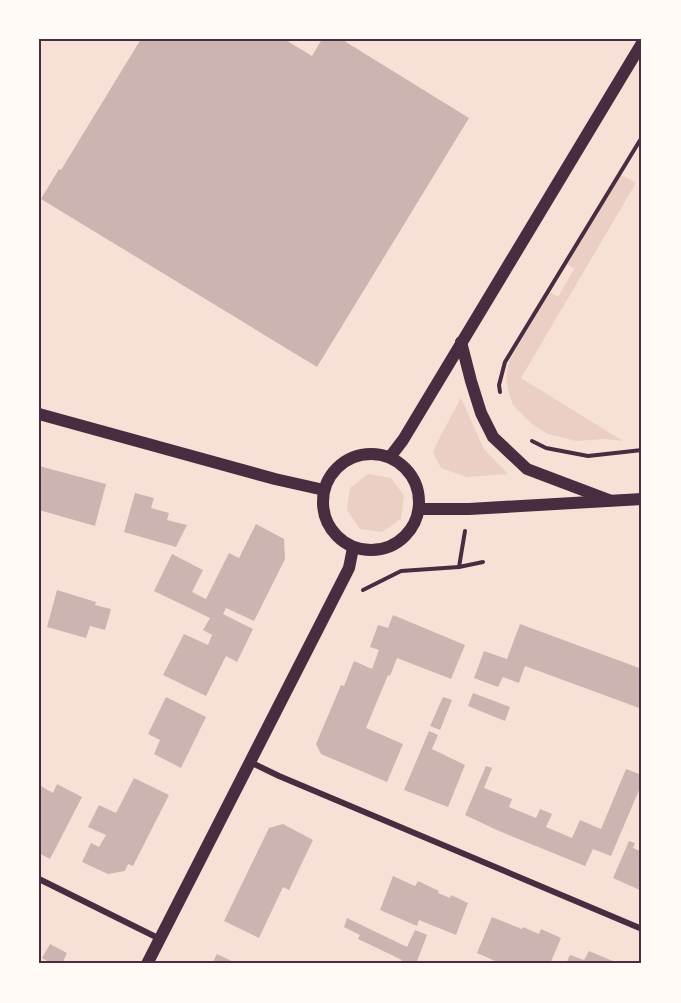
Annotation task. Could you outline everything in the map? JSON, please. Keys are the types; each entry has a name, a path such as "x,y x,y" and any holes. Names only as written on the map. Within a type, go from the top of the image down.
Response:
{"main road":[{"path":"390,457 403,440 642,43"},
{"path":"461,342 481,413 493,437 527,469 609,500"},
{"path":"39,414 275,479 324,490"},
{"path":"374,454 390,457 403,466 413,478 418,493 419,509 415,523 407,535 381,550 367,551 353,548 341,541 331,530 325,518 322,504 324,490 331,475 342,463 357,455 374,454"},
{"path":"419,509 469,509 642,499"},
{"path":"147,964 349,568 353,548"}],"street":[{"path":"250,762 642,929"},
{"path":"39,879 160,939"}],"path":[{"path":"501,396 499,385 505,362 642,137"},
{"path":"528,439 546,448 588,456 642,450"},
{"path":"459,567 469,509"},
{"path":"335,595 359,592 401,571 459,567 483,562"}],"shaded area":[{"path":"621,175 636,183 521,378 623,441 605,439 576,441 548,434 533,425 513,405 506,379 509,361 550,292 558,297 574,269 567,264"},
{"path":"461,398 484,449 508,474 467,477 441,468 433,452"},
{"path":"368,474 391,478 404,496 401,519 382,532 360,529 347,510 350,488"}],"building":[{"path":"141,39 284,39 312,56 322,39 341,39 469,118 317,367 41,199"},
{"path":"39,466 106,484 95,526 39,510"},
{"path":"135,493 154,498 151,508 169,513 167,520 187,525 176,547 124,532"},
{"path":"256,524 284,539 285,559 254,621 226,608 223,614 253,629 237,662 226,656 206,696 163,675 184,634 208,645 212,635 203,630 210,618 154,591 172,554 203,570 192,592 206,599 229,553 239,558"},
{"path":"57,590 111,609 105,630 90,626 86,638 47,627"},
{"path":"393,615 465,645 451,679 397,658 366,728 403,744 387,782 321,754 316,744 341,685 344,686 354,661 372,669 379,650 370,647 378,625 388,628"},
{"path":"520,624 642,669 642,709 525,666 519,683 503,677 498,687 474,678 484,651 507,659"},
{"path":"473,693 510,707 505,721 468,706"},
{"path":"166,697 206,717 181,768 154,754 160,740 148,734"},
{"path":"443,697 452,700 440,730 430,726"},
{"path":"429,731 438,735 432,749 465,765 448,807 404,790"},
{"path":"486,766 492,768 484,788 512,799 509,807 536,818 540,809 552,814 546,827 572,838 580,820 601,829 626,769 642,775 642,783 611,856 593,849 585,866 465,815"},
{"path":"134,778 169,795 133,866 128,864 125,871 108,874 82,862 91,843 99,847 106,835 88,827 99,805 116,813"},
{"path":"57,784 82,797 50,859 39,853 39,785 53,793"},
{"path":"283,824 313,840 289,890 283,887 259,938 224,921 269,828"},
{"path":"629,841 635,843 633,848 642,852 642,891 613,878"},
{"path":"393,876 415,886 418,881 439,891 438,893 450,898 451,895 468,903 456,935 419,920 417,926 380,910"},
{"path":"492,917 539,934 541,929 561,938 550,964 502,964 477,953"},
{"path":"347,918 407,947 415,930 427,935 416,964 400,964 402,960 358,939 360,935 344,927"},
{"path":"50,944 67,953 62,964 53,964 42,958"},
{"path":"589,951 620,964 566,964 570,955 584,960"},
{"path":"217,954 238,964 212,964"}]}
